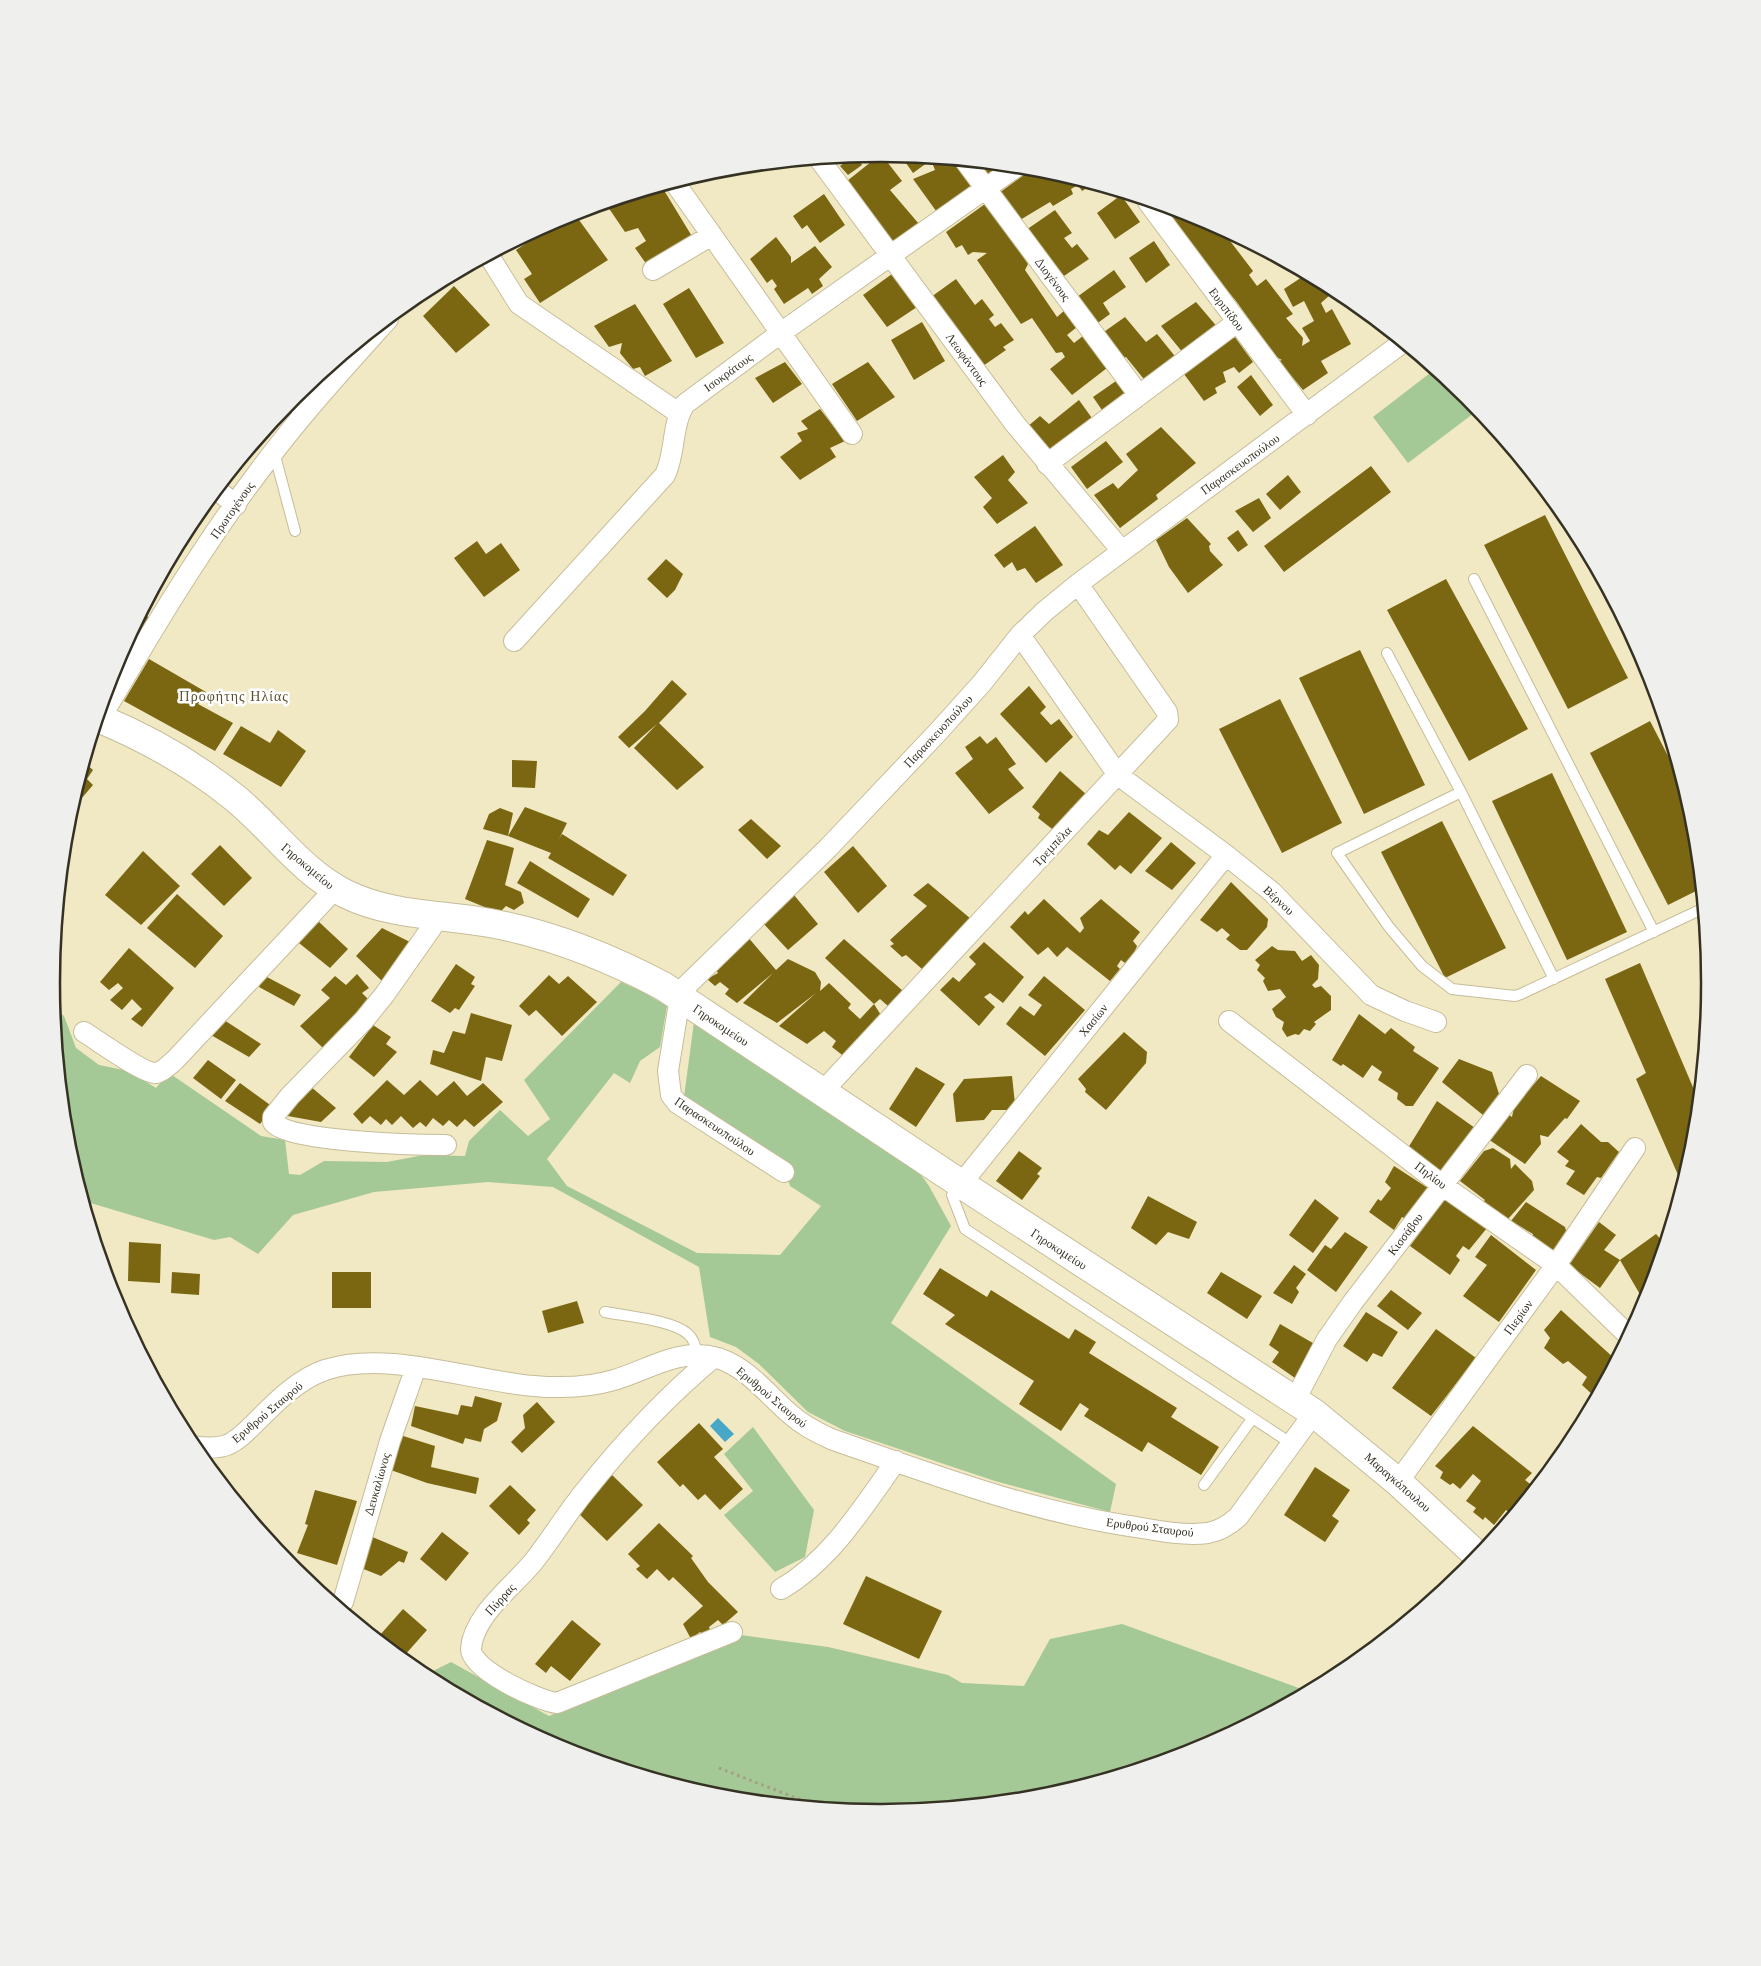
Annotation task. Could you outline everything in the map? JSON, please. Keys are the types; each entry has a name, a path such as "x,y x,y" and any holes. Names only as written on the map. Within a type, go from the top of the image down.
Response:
{"main road":[{"name":"Γηροκομείου","path":"103,721 149,741 236,798 313,873 335,888 375,905 533,932 633,970 680,998 961,1184 1304,1406"},
{"name":"Μαραγκόπουλου","path":"1304,1406 1398,1482 1472,1551"}],"street":[{"name":"Λεωφάντους","path":"823,164 1015,424 1122,551"},
{"name":"Διογένους","path":"970,168 1139,395"},
{"name":"Ισοκράτους","path":"514,641 665,475 672,454 680,414 685,404 782,332 1008,173"},
{"path":"678,188 782,332 852,434"},
{"name":"Ευριπίδου","path":"1154,210 1307,415"},
{"path":"653,270 712,235"},
{"path":"492,261 519,304 680,414"},
{"path":"1048,464 1237,322"},
{"name":"Πρωτογένους","path":"112,697 165,607 236,504 304,414 364,346"},
{"name":"Παρασκευοπούλου","path":"784,1172 677,1102 671,1095 668,1071 680,998 689,983 828,848 982,684 1020,635 1045,611 1078,584 1397,346"},
{"path":"299,404 304,414"},
{"path":"223,494 236,504"},
{"name":"Τρεμπέλα","path":"823,1091 1168,720 1167,712 1078,584"},
{"name":"Βέρνου","path":"1020,635 1118,775 1226,855 1288,907 1371,995 1405,1011 1436,1022"},
{"name":"Χασίων","path":"961,1184 1226,855"},
{"path":"84,1032 142,1069 154,1073 158,1072 175,1060 335,888"},
{"path":"439,917 386,994 360,1025 290,1096 273,1118 273,1122 279,1128 292,1132 342,1140 384,1144 446,1145"},
{"name":"Πηλίου","path":"1229,1020 1442,1185 1556,1265 1623,1330"},
{"name":"Κισσάβου","path":"1304,1406 1328,1339 1346,1312 1527,1076"},
{"name":"Πιερίων","path":"1398,1482 1556,1265 1635,1148"},
{"name":"Ερυθρού Σταυρού","path":"204,1448 229,1444 289,1390 324,1370 347,1365 373,1364 416,1367 518,1385 562,1387 608,1382 673,1357 705,1356 734,1365 749,1375 791,1415 808,1428 831,1439 1017,1501 1074,1516 1150,1529 1202,1533 1222,1528 1238,1517 1292,1444 1304,1406"},
{"name":"Πύρρας","path":"705,1356 586,1490 535,1560 485,1615 474,1636 471,1652 474,1660 484,1669 538,1699 556,1703 732,1632"},
{"name":"Δευκαλίωνος","path":"343,1602 390,1441 416,1367"},
{"path":"781,1589 806,1572 838,1538 862,1510 896,1461"}],"lane":[{"path":"274,452 296,531"},
{"path":"1474,580 1654,932"},
{"path":"1387,653 1461,792 1554,979"},
{"path":"1461,792 1337,853 1389,927 1422,966 1452,989 1515,996 1697,911"},
{"path":"961,1184 952,1195 965,1229 1292,1444"},
{"path":"605,1312 675,1326 688,1334 705,1356"},
{"path":"1204,1485 1252,1419"}],"path":[{"path":"719,1768 798,1799"}],"green space":[{"path":"1429,374 1472,415 1408,463 1373,417"},
{"path":"621,982 667,1006 660,1047 640,1061 630,1083 614,1073 547,1159 567,1186 697,1253 780,1255 821,1206 790,1186 784,1162 684,1097 694,1022 916,1168 929,1186 951,1226 891,1323 1116,1484 1110,1512 995,1481 845,1431 808,1412 759,1364 736,1347 710,1337 699,1267 553,1187 488,1182 374,1192 293,1215 258,1254 230,1237 214,1240 90,1203 76,1143 67,1090 61,1014 64,1016 76,1048 99,1065 129,1071 156,1088 169,1073 261,1136 285,1140 289,1174 300,1175 324,1161 387,1162 424,1155 465,1156 469,1141 500,1110 528,1136 550,1119 524,1080"},
{"path":"753,1427 814,1510 805,1557 775,1572 724,1515 753,1491 724,1454"},
{"path":"1122,1624 1300,1688 1243,1719 1194,1741 1144,1760 1093,1776 1041,1788 988,1796 934,1802 880,1804 827,1802 773,1796 720,1788 668,1776 617,1760 567,1741 518,1719 470,1694 434,1671 451,1662 549,1716 741,1635 828,1647 948,1675 962,1683 1024,1686 1050,1639"}],"water":[{"path":"718,1418 734,1434 725,1442 710,1426"}],"building":[{"path":"870,162 887,162 902,181 890,190 919,224 894,244 847,181"},
{"path":"844,163 861,163 862,165 848,175 840,166"},
{"path":"906,163 926,164 913,173"},
{"path":"933,164 958,167 974,189 939,215 913,179 935,170"},
{"path":"984,170 997,171 989,177"},
{"path":"1023,175 1076,186 1071,189 1073,194 1053,206 1050,202 1020,220 999,193"},
{"path":"664,191 693,238 647,265 635,248 646,241 638,228 625,232 609,209"},
{"path":"824,194 845,225 820,243 807,225 802,229 793,216"},
{"path":"1117,198 1124,200 1140,222 1115,239 1097,213"},
{"path":"985,204 1011,237 1028,264 1025,270 1057,317 1065,310 1077,327 1067,335 1074,343 1083,336 1107,368 1072,395 1050,369 1065,357 1062,352 1056,353 1032,318 1021,324 977,260 987,253 973,252 968,255 962,245 956,248 946,232"},
{"path":"1055,210 1072,233 1064,238 1072,248 1077,244 1089,259 1061,278 1026,230"},
{"path":"1169,215 1230,241 1253,271 1249,275 1257,286 1266,279 1293,314 1286,318 1303,338 1302,346 1310,341 1302,328 1314,321 1304,301 1293,307 1284,289 1300,278 1329,296 1321,303 1326,313 1332,309 1351,344 1321,361 1328,373 1303,390 1279,361 1282,360 1276,357 1236,301 1195,253"},
{"path":"579,220 608,260 540,303 524,279 532,274 516,250 526,244"},
{"path":"776,237 791,257 791,263 815,246 832,267 819,279 823,286 812,294 808,288 784,304 774,289 777,286 772,279 767,283 750,259"},
{"path":"1154,241 1170,265 1146,283 1129,258"},
{"path":"1114,270 1126,287 1103,303 1110,314 1095,325 1077,297"},
{"path":"892,274 917,307 887,327 863,295"},
{"path":"956,279 975,305 982,299 994,315 989,319 995,327 1001,323 1014,340 1003,347 1006,350 983,366 931,297"},
{"path":"454,286 490,325 456,353 423,316"},
{"path":"689,288 724,343 696,358 663,304"},
{"path":"1196,302 1219,329 1184,354 1161,326"},
{"path":"635,304 672,361 645,376 640,367 633,369 620,353 622,343 609,347 594,326"},
{"path":"1125,317 1146,342 1157,334 1178,360 1147,383 1126,357 1120,359 1101,334"},
{"path":"922,322 945,361 914,380 891,340"},
{"path":"1232,333 1253,362 1239,373 1234,367 1223,372 1226,382 1215,388 1217,393 1204,401 1181,370"},
{"path":"785,362 802,384 773,403 755,378"},
{"path":"868,362 895,397 857,421 832,384"},
{"path":"1251,375 1273,405 1260,416 1237,387"},
{"path":"1116,381 1127,396 1104,413 1093,397"},
{"path":"1079,400 1094,421 1047,454 1027,427 1040,416 1049,424"},
{"path":"820,409 845,441 830,448 836,457 800,480 780,457 802,441 797,433 808,429 801,421"},
{"path":"1161,427 1196,463 1156,495 1158,499 1120,528 1094,495 1113,483 1118,489 1138,470 1126,454"},
{"path":"1106,441 1123,462 1087,489 1071,467"},
{"path":"1003,455 1015,472 1008,480 1028,503 997,524 983,507 992,498 974,477"},
{"path":"1371,466 1391,492 1284,572 1264,546"},
{"path":"1288,475 1301,492 1280,510 1266,494"},
{"path":"1259,498 1271,518 1253,532 1235,511"},
{"path":"1545,515 1628,678 1568,709 1484,545"},
{"path":"1187,518 1211,544 1209,546 1210,551 1223,565 1188,593 1169,567 1156,540"},
{"path":"1035,526 1063,565 1036,583 1025,568 1017,571 1012,562 1004,568 994,555"},
{"path":"1238,530 1248,545 1238,552 1227,538"},
{"path":"477,541 486,554 501,543 520,570 484,597 454,558"},
{"path":"666,559 683,574 675,590 667,598 647,579"},
{"path":"1446,579 1528,729 1469,761 1387,610"},
{"path":"147,616 150,621 135,642"},
{"path":"1360,650 1425,785 1364,814 1299,678"},
{"path":"149,659 206,692 198,704 233,723 215,751 124,701"},
{"path":"672,680 687,694 659,723 704,767 677,790 634,748 657,724 629,748 618,737 645,711"},
{"path":"1029,686 1046,707 1040,713 1051,725 1059,719 1073,737 1046,763 1000,714"},
{"path":"1280,699 1342,823 1282,853 1219,729"},
{"path":"1650,721 1669,758 1673,771 1685,823 1695,891 1668,905 1590,753"},
{"path":"241,726 270,743 278,730 306,751 281,787 223,754"},
{"path":"980,736 987,744 996,737 1016,764 1008,769 1024,788 989,814 955,773 973,759 965,747"},
{"path":"512,760 537,761 535,788 512,787"},
{"path":"89,767 93,770 87,779 93,785 82,798"},
{"path":"1060,771 1087,795 1074,812 1071,808 1056,832 1038,818 1040,814 1032,807"},
{"path":"1552,773 1627,932 1567,960 1492,801"},
{"path":"525,807 567,823 559,839 562,834 627,875 613,896 548,858 551,853 508,836"},
{"path":"500,808 513,813 508,836 483,829 489,814"},
{"path":"1129,812 1162,838 1131,874 1120,865 1115,870 1087,844 1099,830 1108,835"},
{"path":"751,819 781,846 767,859 738,830"},
{"path":"1442,821 1506,948 1445,978 1381,852"},
{"path":"487,840 514,848 505,885 521,892 524,903 514,910 506,906 499,913 465,899"},
{"path":"1171,842 1196,863 1172,890 1145,871"},
{"path":"220,845 252,878 224,906 191,874"},
{"path":"853,846 887,886 858,913 824,872"},
{"path":"143,851 180,886 141,925 105,895"},
{"path":"530,861 590,899 578,918 517,883"},
{"path":"1231,882 1268,919 1267,927 1247,950 1240,950 1226,939 1230,935 1222,928 1217,932 1200,920"},
{"path":"928,883 971,919 933,963 922,969 906,955 902,957 890,946 894,944 890,940 927,906 913,895"},
{"path":"177,894 223,936 195,968 147,928"},
{"path":"794,895 818,924 788,950 763,923"},
{"path":"1044,899 1080,933 1084,928 1080,918 1101,899 1140,932 1133,941 1137,946 1134,953 1125,963 1121,960 1117,966 1120,969 1110,981 1067,947 1057,957 1048,947 1038,955 1010,927 1025,911 1028,915"},
{"path":"318,921 348,949 330,968 299,943"},
{"path":"382,928 414,944 383,982 356,956"},
{"path":"747,936 776,970 788,959 815,972 821,982 820,991 829,983 851,1004 848,1008 860,1019 874,1004 884,1020 846,1058 832,1047 836,1041 824,1031 807,1044 779,1026 816,993 777,1023 743,1003 773,973 737,1003 725,994 729,989 720,982 715,986 707,979 718,973 714,966"},
{"path":"844,939 903,991 888,1006 880,999 874,1004 825,958"},
{"path":"984,942 1024,977 1003,1003 990,993 984,997 995,1007 979,1026 940,990 953,977 959,982 976,964 969,957"},
{"path":"1272,946 1278,950 1295,951 1302,961 1311,955 1319,965 1318,979 1312,985 1315,988 1321,986 1331,996 1331,1010 1314,1022 1316,1024 1310,1031 1304,1029 1299,1035 1295,1034 1287,1037 1282,1029 1284,1022 1276,1017 1272,1009 1286,997 1280,989 1268,991 1263,981 1265,978 1257,970 1260,965 1255,960"},
{"path":"129,948 174,988 142,1027 131,1019 142,1009 132,999 122,1010 110,1000 123,988 118,983 109,990 100,982"},
{"path":"1640,963 1694,1090 1678,1174 1636,1079 1646,1073 1605,979"},
{"path":"456,964 475,977 471,984 475,986 459,1010 455,1008 450,1013 431,1001"},
{"path":"357,974 369,988 362,993 370,1001 323,1048 300,1026 330,998 321,990 335,976 346,985"},
{"path":"549,975 559,984 568,976 597,1002 562,1036 536,1010 529,1016 519,1006"},
{"path":"265,976 301,995 294,1006 259,987"},
{"path":"1044,976 1085,1010 1045,1056 1006,1024 1020,1006 1034,1016 1042,1005 1028,995"},
{"path":"471,1013 512,1025 502,1061 486,1057 481,1081 430,1064 433,1050 444,1053 453,1031 465,1034"},
{"path":"1359,1014 1385,1034 1391,1028 1415,1047 1413,1051 1439,1068 1413,1106 1406,1106 1397,1099 1398,1093 1378,1080 1382,1072 1372,1065 1363,1078 1343,1064 1341,1066 1332,1060"},
{"path":"224,1020 261,1044 249,1057 211,1035"},
{"path":"373,1025 391,1037 386,1044 397,1052 374,1077 349,1057"},
{"path":"1124,1032 1147,1052 1146,1063 1106,1110 1085,1092 1086,1089 1078,1079"},
{"path":"1459,1059 1492,1072 1499,1094 1483,1115 1442,1082"},
{"path":"208,1060 236,1080 221,1099 193,1078"},
{"path":"916,1067 945,1084 916,1127 889,1109"},
{"path":"1012,1076 1015,1104 1010,1110 992,1110 984,1120 956,1122 953,1094 964,1079"},
{"path":"1541,1076 1580,1101 1567,1119 1565,1118 1548,1137 1540,1135 1541,1144 1525,1164 1488,1139 1509,1115 1512,1117 1514,1107"},
{"path":"387,1080 404,1095 420,1080 437,1096 454,1081 467,1096 483,1083 503,1102 474,1127 465,1119 457,1127 449,1120 443,1126 433,1118 426,1127 420,1122 413,1128 401,1116 392,1125 386,1119 381,1125 370,1116 362,1124 353,1114"},
{"path":"240,1083 273,1107 260,1124 225,1101"},
{"path":"310,1086 336,1108 321,1122 282,1115"},
{"path":"1437,1101 1475,1128 1443,1174 1408,1148"},
{"path":"1581,1124 1601,1142 1608,1142 1619,1152 1601,1178 1597,1177 1584,1195 1566,1184 1575,1171 1565,1166 1569,1161 1557,1152"},
{"path":"1493,1148 1510,1159 1511,1169 1515,1164 1532,1181 1534,1190 1508,1219 1482,1203 1485,1200 1460,1181 1484,1151"},
{"path":"1019,1151 1042,1168 1037,1174 1040,1176 1022,1200 996,1181"},
{"path":"1394,1166 1431,1190 1408,1220 1402,1217 1394,1230 1369,1212 1378,1199 1381,1201 1391,1188 1385,1182"},
{"path":"1148,1196 1197,1222 1189,1239 1168,1232 1156,1245 1131,1228"},
{"path":"1315,1199 1339,1218 1313,1253 1289,1235"},
{"path":"1445,1199 1487,1228 1469,1250 1463,1246 1456,1256 1460,1260 1450,1275 1410,1246"},
{"path":"1526,1202 1565,1227 1567,1234 1553,1254 1532,1239 1533,1234 1511,1221"},
{"path":"1599,1222 1616,1235 1604,1250 1620,1260 1600,1288 1569,1265"},
{"path":"1345,1232 1368,1247 1336,1292 1307,1270 1325,1245 1331,1249"},
{"path":"1656,1234 1660,1238 1640,1294 1620,1260"},
{"path":"1491,1235 1536,1270 1499,1322 1463,1296 1487,1265 1475,1257"},
{"path":"129,1242 161,1244 160,1283 128,1281"},
{"path":"1294,1265 1306,1274 1296,1288 1299,1292 1292,1304 1273,1293"},
{"path":"940,1268 987,1297 991,1290 1069,1339 1075,1329 1096,1342 1089,1353 1177,1408 1171,1417 1219,1447 1201,1475 1148,1442 1142,1452 1084,1416 1089,1409 1080,1403 1061,1431 1019,1404 1034,1381 945,1324 955,1315 923,1294"},
{"path":"172,1272 200,1274 199,1295 171,1293"},
{"path":"332,1272 371,1272 371,1308 332,1308"},
{"path":"1221,1272 1262,1296 1247,1319 1207,1293"},
{"path":"1391,1290 1422,1313 1408,1330 1377,1306"},
{"path":"577,1301 584,1323 548,1333 542,1311"},
{"path":"1561,1310 1611,1355 1591,1393 1582,1385 1587,1377 1568,1361 1563,1364 1544,1348 1550,1338 1544,1330"},
{"path":"1366,1312 1398,1332 1382,1357 1373,1353 1367,1362 1343,1346"},
{"path":"1280,1324 1318,1346 1295,1378 1272,1362 1279,1352 1269,1345"},
{"path":"1436,1329 1476,1358 1431,1416 1392,1388"},
{"path":"475,1396 502,1403 497,1421 484,1429 481,1442 465,1438 463,1444 411,1426 415,1406 458,1415 461,1405 472,1407"},
{"path":"537,1402 555,1422 522,1453 511,1442 525,1428 523,1415"},
{"path":"699,1423 723,1449 714,1457 743,1489 720,1510 705,1494 698,1500 683,1484 680,1487 657,1462"},
{"path":"1473,1426 1532,1473 1525,1480 1530,1484 1494,1525 1485,1517 1483,1520 1473,1512 1476,1508 1466,1501 1481,1481 1473,1474 1460,1489 1453,1483 1450,1485 1440,1478 1443,1472 1435,1466"},
{"path":"400,1435 435,1446 431,1467 479,1478 476,1494 427,1483 388,1469"},
{"path":"1315,1467 1350,1490 1332,1516 1339,1521 1325,1542 1284,1515"},
{"path":"612,1475 643,1505 607,1541 576,1511"},
{"path":"510,1485 536,1510 527,1520 530,1523 519,1535 489,1506"},
{"path":"315,1490 357,1501 337,1565 297,1553 308,1525 305,1524"},
{"path":"659,1523 693,1556 691,1558 708,1582 738,1612 723,1625 718,1620 709,1627 711,1633 704,1636 700,1632 691,1639 683,1624 703,1606 673,1577 669,1581 657,1569 647,1579 636,1569 640,1566 628,1554"},
{"path":"442,1532 469,1553 446,1581 420,1559"},
{"path":"370,1536 408,1552 404,1563 399,1561 381,1576 361,1568"},
{"path":"866,1576 942,1611 919,1659 843,1624"},
{"path":"403,1609 427,1630 407,1652 381,1634"},
{"path":"572,1620 601,1644 570,1681 551,1666 546,1673 535,1664"}],"district":[{"name":"Προφήτης Ηλίας","path":"234,696"}]}
